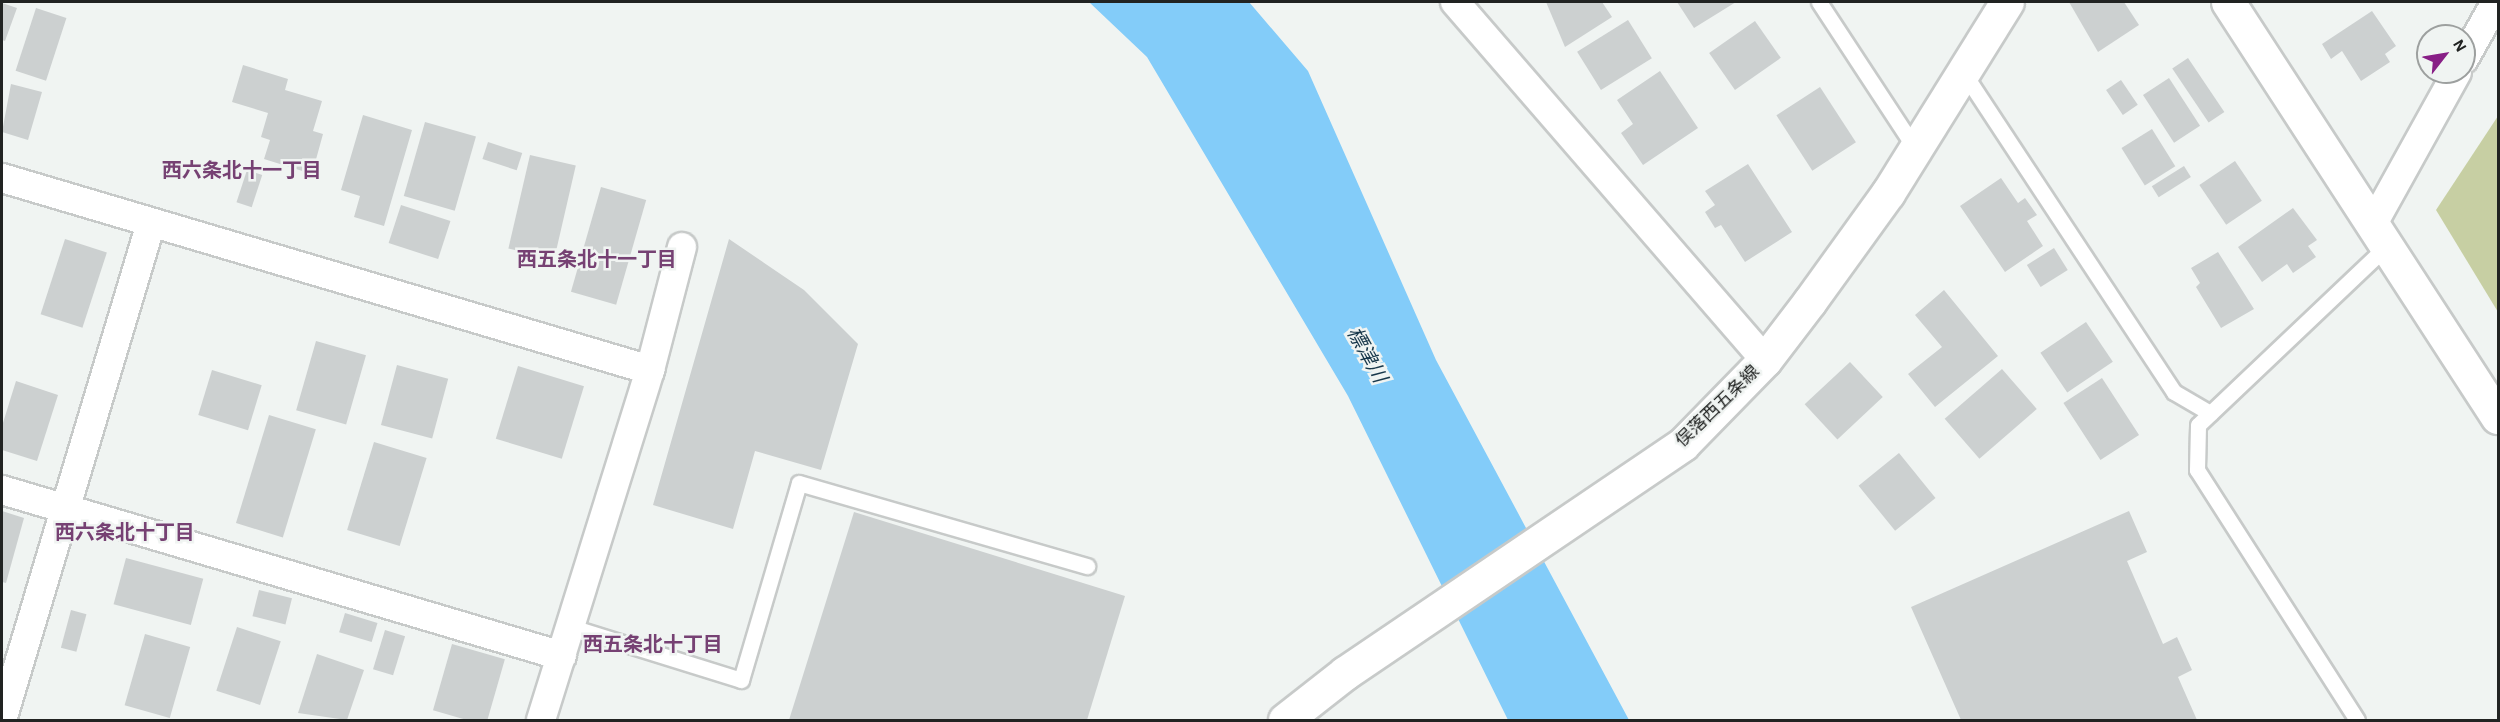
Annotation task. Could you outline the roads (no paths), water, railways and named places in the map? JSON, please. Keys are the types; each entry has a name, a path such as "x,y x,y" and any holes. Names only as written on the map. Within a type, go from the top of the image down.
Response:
{"main road":[{"name":"俣落西五条線","path":"1285,720 1344,673 1587,512 1683,444 1766,360 1916,148 2007,2"},
{"path":"2228,2 2381,233 2499,417"}],"street":[{"path":"1455,2 1766,360"},
{"path":"2476,38 2496,2"},
{"path":"2381,233 2451,84"},
{"path":"2,178 650,370"},
{"path":"2,720 151,223"},
{"path":"541,720 650,370 682,247"},
{"path":"2,490 562,656"}],"lane":[{"path":"1819,2 1916,148"},
{"path":"1963,72 2174,392 2210,413"},
{"path":"2357,720 2197,470 2198,425 2381,233"},
{"path":"571,627 741,680 799,483 1087,566"}],"water":[{"name":"標津川","path":"1089,2 1249,2 1308,71 1436,360 1629,720 1508,720 1348,396 1147,57"}],"district":[{"name":"西六条北十一丁目","path":"242,171"},
{"name":"西五条北十一丁目","path":"597,260"},
{"name":"西六条北十丁目","path":"125,533"},
{"name":"西五条北十丁目","path":"653,645"}]}
